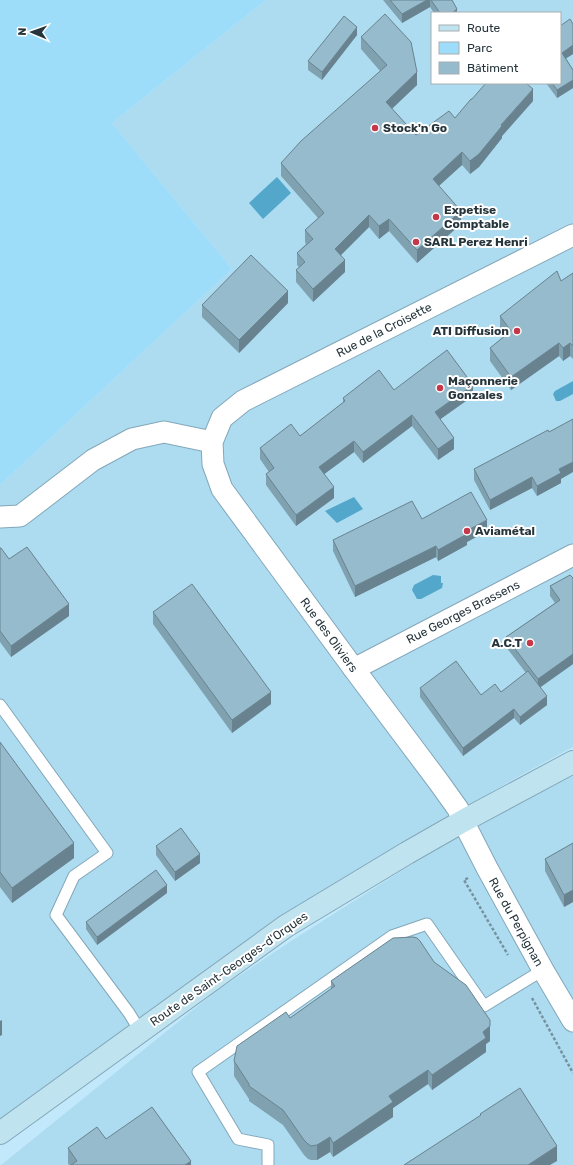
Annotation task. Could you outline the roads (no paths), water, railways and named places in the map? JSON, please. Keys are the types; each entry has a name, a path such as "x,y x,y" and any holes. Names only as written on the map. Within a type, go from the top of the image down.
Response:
{"street":[{"name":"Rue de la Croisette","path":"212,442 222,418 243,402 573,235"},
{"path":"0,517 20,516 93,460 132,440 164,432 212,442"},
{"name":"Rue des Oliviers","path":"212,442 214,464 222,489 354,669 438,780 458,809 463,821"},
{"name":"Rue Georges Brassens","path":"354,669 573,555"},
{"name":"Route de Saint-Georges-d'Orques","path":"0,1133 286,926 463,821 573,762"},
{"name":"Rue du Perpignan","path":"463,821 542,970 573,1021"}],"lane":[{"path":"0,704 108,852 74,876 56,915 129,1013 140,1031"},
{"path":"268,1165 268,1145 238,1139 198,1072 392,936 427,924 484,1006 542,970"}],"place":[{"name":"Stock'n Go","path":"375,128"},
{"name":"Expetise Comptable","path":"436,217"},
{"name":"SARL Perez Henri","path":"416,242"},
{"name":"ATI Diffusion","path":"517,331"},
{"name":"Maçonnerie Gonzales","path":"440,388"},
{"name":"Aviamétal","path":"467,531"},
{"name":"A.C.T","path":"530,643"}]}
